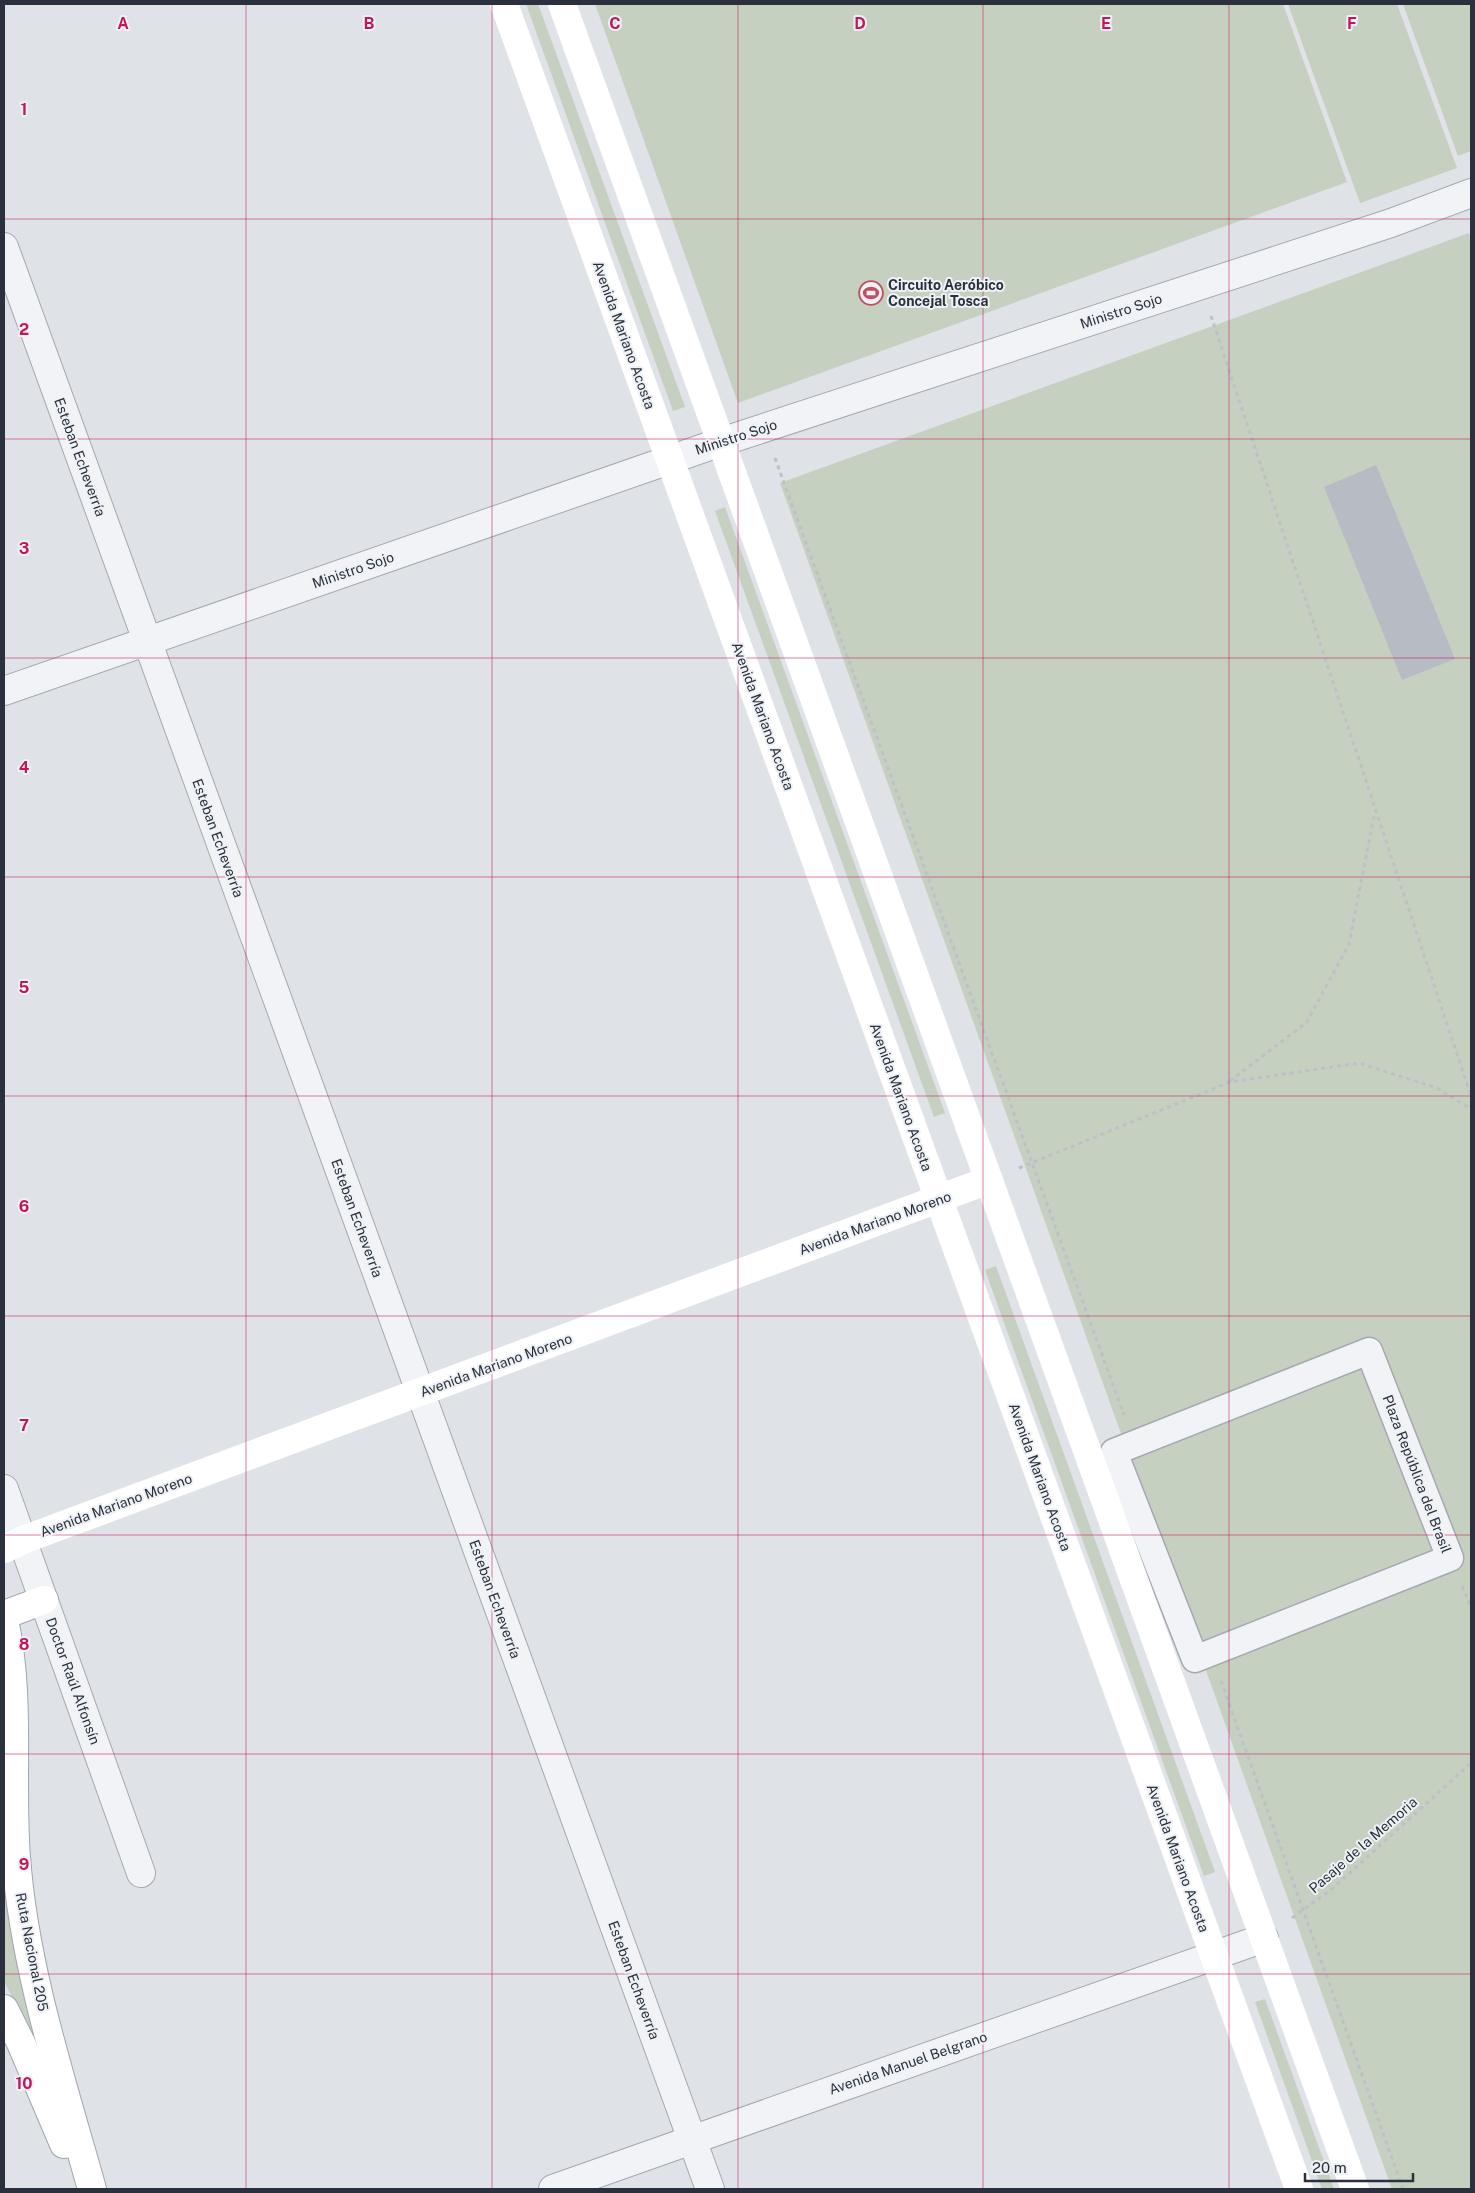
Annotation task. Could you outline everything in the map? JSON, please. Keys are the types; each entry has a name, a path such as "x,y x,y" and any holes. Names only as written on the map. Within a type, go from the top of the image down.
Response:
{"main road":[{"name":"Avenida Mariano Acosta","path":"504,4 1299,2189"},
{"path":"562,4 1355,2189"},
{"name":"Avenida Mariano Moreno","path":"13,1544 989,1180"},
{"path":"4,1615 44,1600"},
{"name":"Ruta Nacional 205","path":"4,1620 13,1678 13,1792 16,1858 26,1931 48,2032 92,2189"},
{"name":"Ruta Nacional 205","path":"4,1708 13,1678"},
{"path":"4,2009 21,2043 83,2189"}],"street":[{"name":"Ministro Sojo","path":"4,691 720,442 1391,223 1471,193"},
{"name":"Esteban Echeverría","path":"4,248 710,2189"},
{"name":"Plaza República del Brasil","path":"1369,1351 1450,1558 1195,1658 1114,1452 1134,1444 1369,1351"},
{"name":"Doctor Raúl Alfonsín","path":"4,1490 13,1544 44,1600 141,1873"},
{"name":"Avenida Manuel Belgrano","path":"553,2189 1264,1938"}],"path":[{"path":"1200,285 1471,1096"},
{"path":"764,428 1134,1444"},
{"path":"1230,1082 1307,1022 1317,1005 1349,944 1375,810"},
{"path":"989,1180 1230,1082 1359,1063 1437,1088 1471,1108"},
{"path":"1211,1653 1403,2189"},
{"name":"Pasaje de la Memoria","path":"1264,1938 1332,1889 1471,1764"}],"green space":[{"path":"526,4 538,4 685,407 673,411"},
{"name":"Circuito Aeróbico Concejal Tosca","path":"595,4 1283,4 1347,182 738,403"},
{"path":"1288,4 1397,4 1457,168 1360,203"},
{"path":"1403,4 1471,4 1471,151 1458,156"},
{"path":"1469,233 1471,241 1471,2189 1392,2189 780,483"},
{"path":"725,507 945,1113 934,1117 715,511"},
{"path":"996,1266 1215,1872 1204,1876 985,1270"},
{"path":"4,1778 69,2128 4,1981"},
{"path":"1265,1999 1334,2189 1322,2189 1255,2002"}],"building":[{"path":"1376,465 1455,659 1402,680 1324,487"}],"place":[{"name":"Circuito Aeróbico Concejal Tosca","path":"871,293"}]}
